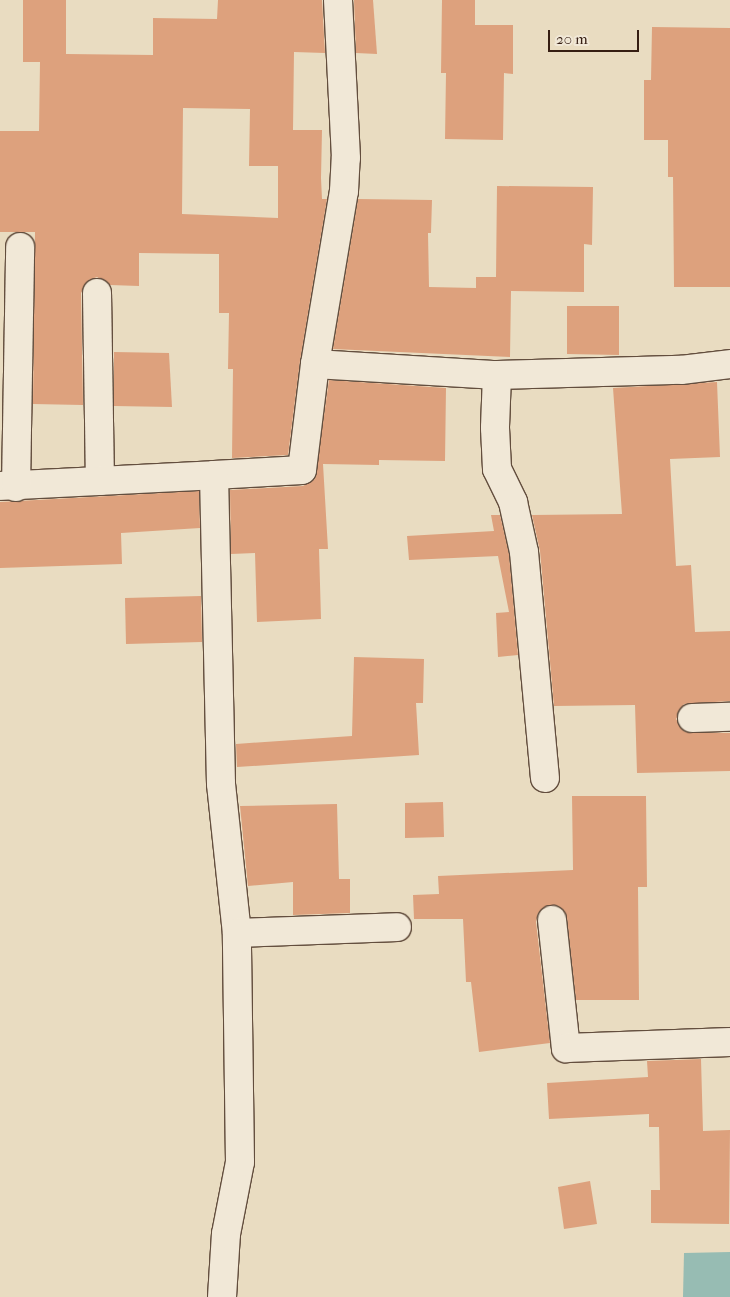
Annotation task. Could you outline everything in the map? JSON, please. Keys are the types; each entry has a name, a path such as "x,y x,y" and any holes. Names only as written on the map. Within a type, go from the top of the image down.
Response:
{"street":[{"path":"20,246 8,487 302,470 315,364 344,191 346,158 338,0"},
{"path":"97,293 100,481"},
{"path":"315,364 497,375 665,370 730,364"},
{"path":"497,375 495,428 497,469 513,502 524,552 545,778"},
{"path":"214,474 221,784 237,934 240,1162 226,1234 222,1297"},
{"path":"692,718 730,717"},
{"path":"552,920 566,1048 730,1042"},
{"path":"237,934 397,927"}],"water":[{"path":"730,1252 730,1297 683,1297 684,1253"}],"building":[{"path":"23,0 66,0 66,54 153,55 153,18 217,19 218,0 322,0 325,53 294,52 293,130 322,130 322,199 327,199 300,361 288,455 232,458 233,369 228,369 229,313 219,313 219,254 139,253 139,286 110,285 97,277 89,280 81,293 83,405 33,404 35,232 0,232 0,131 39,131 40,62 23,62","holes":["183,108 250,109 249,166 278,166 278,218 182,214"]},
{"path":"354,0 373,0 377,54 356,53"},
{"path":"442,0 475,0 475,25 513,25 513,74 504,73 503,140 445,139 446,73 441,73"},
{"path":"652,27 730,28 730,287 674,287 673,177 668,177 668,140 644,140 644,80 651,80"},
{"path":"497,186 593,187 592,245 584,244 584,292 511,291 510,357 333,349 358,199 432,200 431,233 428,233 429,287 476,288 476,277 496,277"},
{"path":"567,306 619,306 619,355 567,354"},
{"path":"114,352 169,353 172,407 114,406"},
{"path":"329,380 446,388 445,461 379,460 379,465 323,464 328,549 319,549 321,619 257,622 255,553 231,554 230,490 303,486 315,479"},
{"path":"717,382 720,457 670,459 676,566 691,565 695,632 730,631 730,701 684,704 676,719 685,732 730,733 730,771 637,773 635,705 554,706 540,551 532,515 622,514 613,388"},
{"path":"199,491 200,528 121,533 122,564 0,568 0,502"},
{"path":"491,515 500,515 509,554 518,655 498,657 496,613 509,612 498,556 409,560 407,536 494,531"},
{"path":"201,596 202,642 126,644 125,598"},
{"path":"354,657 424,659 423,703 416,703 419,755 237,767 236,744 352,736"},
{"path":"572,796 646,796 647,887 638,887 639,1000 576,1000 567,918 559,906 550,905 538,913 536,922 550,1043 479,1052 471,982 466,982 463,919 414,919 413,895 439,894 438,876 573,870"},
{"path":"443,802 444,837 405,838 405,803"},
{"path":"337,804 339,879 350,879 350,913 293,915 293,882 248,886 240,806"},
{"path":"701,1059 703,1131 730,1130 729,1224 651,1223 651,1190 660,1190 659,1127 649,1127 649,1114 549,1119 547,1083 648,1077 647,1061"},
{"path":"590,1181 597,1224 564,1229 558,1187"}]}
